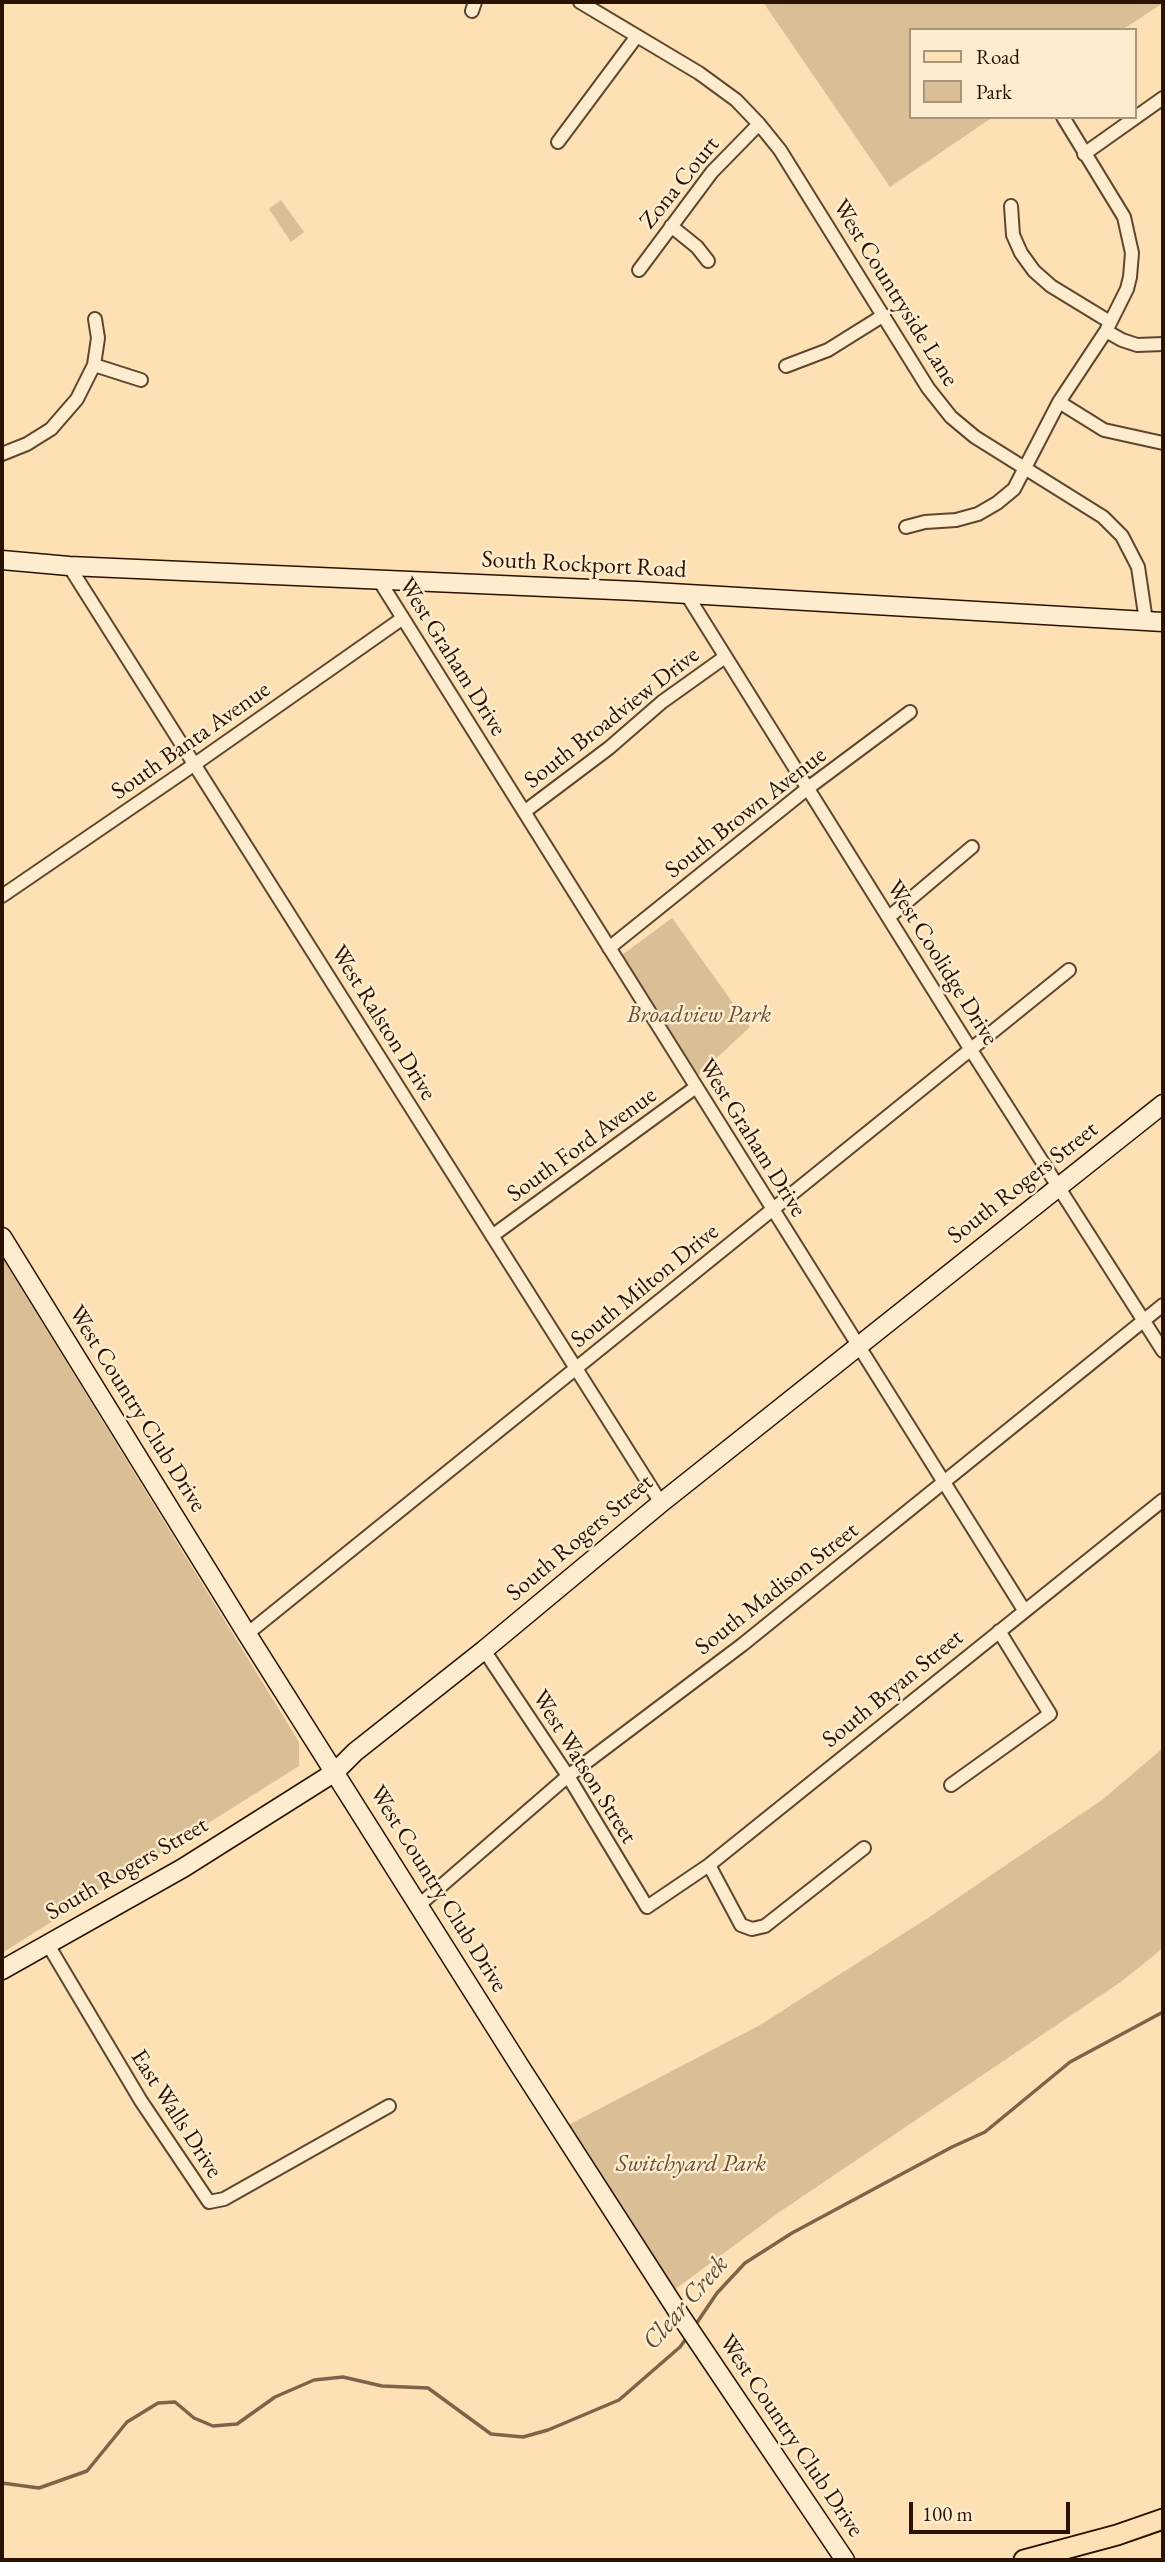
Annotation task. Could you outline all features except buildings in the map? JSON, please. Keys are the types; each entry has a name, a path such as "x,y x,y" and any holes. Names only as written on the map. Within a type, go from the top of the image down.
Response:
{"main road":[{"path":"1024,2560 1117,2535 1163,2519"}],"street":[{"name":"West Countryside Lane","path":"580,2 699,73 736,100 759,124 780,150 928,388 951,417 975,437 1103,517 1122,536 1138,567 1154,621"},
{"path":"558,142 637,36"},
{"path":"1137,116 1163,98"},
{"path":"906,527 925,522 956,520 987,510 1014,489 1059,402 1108,326 1127,289 1130,277 1130,242 1124,217 1064,119"},
{"path":"1084,154 1133,119"},
{"name":"Zona Court","path":"639,270 712,172 759,124"},
{"path":"1011,206 1016,243 1034,271 1108,326 1122,340 1137,345 1163,344"},
{"path":"671,226 697,247 708,261"},
{"path":"786,366 828,350 884,315"},
{"path":"2,454 27,444 51,429 77,399 94,365 98,338 94,319"},
{"path":"94,365 141,380"},
{"path":"1059,402 1110,432 1163,443"},
{"name":"South Rockport Road","path":"2,560 69,566 687,595 1154,621"},
{"name":"West Ralston Drive","path":"69,566 661,1503"},
{"name":"West Graham Drive","path":"379,580 1024,1609"},
{"name":"West Coolidge Drive","path":"687,595 971,1050 1163,1350"},
{"name":"South Banta Avenue","path":"2,895 403,618"},
{"name":"South Broadview Drive","path":"524,812 609,747 662,702 725,657"},
{"name":"South Brown Avenue","path":"609,948 808,788 910,712"},
{"path":"889,917 972,847"},
{"name":"South Milton Drive","path":"247,1634 1069,970"},
{"name":"South Ford Avenue","path":"492,1236 696,1087"},
{"name":"South Rogers Street","path":"2,1970 183,1868 335,1772 355,1752 484,1650 661,1503 1163,1104"},
{"name":"West Country Club Drive","path":"2,1237 418,1906 680,2315 845,2560"},
{"name":"South Madison Street","path":"418,1906 568,1776 742,1645 1163,1306"},
{"name":"South Bryan Street","path":"647,1907 709,1866 1024,1609 1163,1500"},
{"path":"951,1785 1050,1714 999,1631"},
{"name":"West Watson Street","path":"484,1650 568,1776 647,1907"},
{"path":"709,1866 741,1925 752,1929 765,1926 864,1848"},
{"name":"East Walls Drive","path":"47,1943 141,2101 209,2202 224,2199 389,2106"}],"green space":[{"path":"763,2 1163,2 1125,28 909,28 909,119 990,119 890,187"},
{"path":"281,200 304,232 291,242 269,209"},
{"name":"Broadview Park","path":"672,918 750,1027 696,1077 622,955"},
{"path":"2,1257 299,1742 299,1766 2,1953"},
{"name":"Switchyard Park","path":"1163,1748 1163,1948 1122,1981 778,2213 670,2293 557,2131 760,2025 928,1918 1102,1800"}],"waterway":[{"name":"Clear Creek","path":"694,2327 717,2293 745,2263 792,2233 985,2132 1070,2062 1163,2012"},
{"name":"Clear Creek","path":"2,2483 39,2488 87,2471 127,2422 158,2403 175,2402 194,2418 213,2426 237,2424 275,2397 314,2380 343,2377 382,2386 428,2388 491,2434 523,2437 548,2430 619,2400 680,2347 688,2336"}]}
